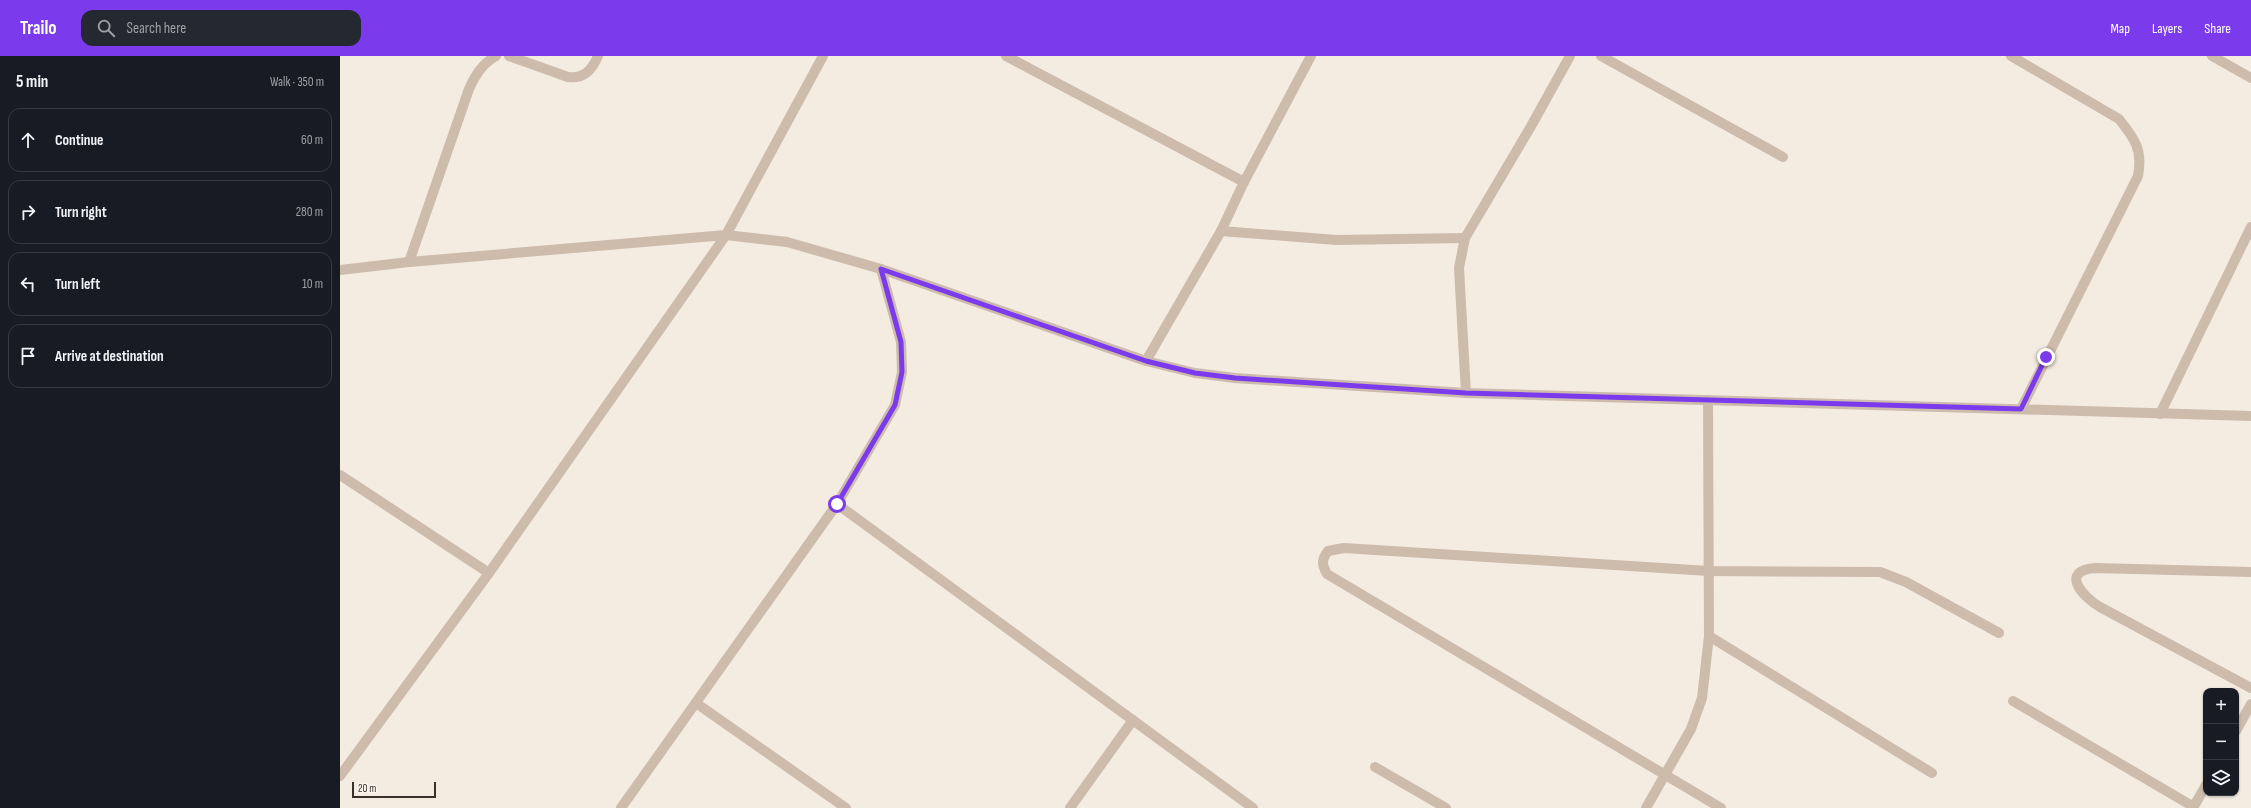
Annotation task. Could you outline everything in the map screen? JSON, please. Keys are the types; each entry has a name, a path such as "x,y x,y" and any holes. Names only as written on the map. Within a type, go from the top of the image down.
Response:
{"street":[{"path":"409,262 469,89 476,73 486,62 496,56"},
{"path":"509,56 568,77 578,78 587,73 598,56"},
{"path":"340,776 489,573 726,235 822,56"},
{"path":"1006,56 1244,182"},
{"path":"1146,361 1221,231 1244,182 1311,56"},
{"path":"1466,393 1459,268 1465,238 1530,128 1570,56"},
{"path":"1601,56 1783,157"},
{"path":"2011,56 2119,119 2134,140 2141,162 2138,176 2021,409"},
{"path":"2212,56 2251,78"},
{"path":"2160,414 2251,227"},
{"path":"1221,231 1336,240 1465,238"},
{"path":"340,270 409,262 726,235 787,242 881,269 1146,361 1195,373 1235,378 1466,393 2251,416"},
{"path":"621,808 837,504 895,405 902,372 901,342 881,269"},
{"path":"1646,808 1691,729 1702,698 1709,636 1708,400"},
{"path":"340,475 489,573"},
{"path":"837,504 1254,808"},
{"path":"1721,808 1327,574 1322,566 1323,558 1328,551 1344,548 1709,570 1880,572 1906,582 1999,633"},
{"path":"2251,572 2095,568 2082,572 2077,577 2077,584 2084,596 2100,607 2251,688"},
{"path":"1709,636 1932,773"},
{"path":"2013,701 2193,808 2203,790"},
{"path":"696,703 846,808"},
{"path":"2239,726 2251,704"},
{"path":"1070,808 1132,720"},
{"path":"1375,767 1446,808"}],"route":[{"path":"837,504 895,405 902,372 901,342 881,269 1146,361 1195,373 1235,378 1466,393 2021,409 2046,357"}]}
